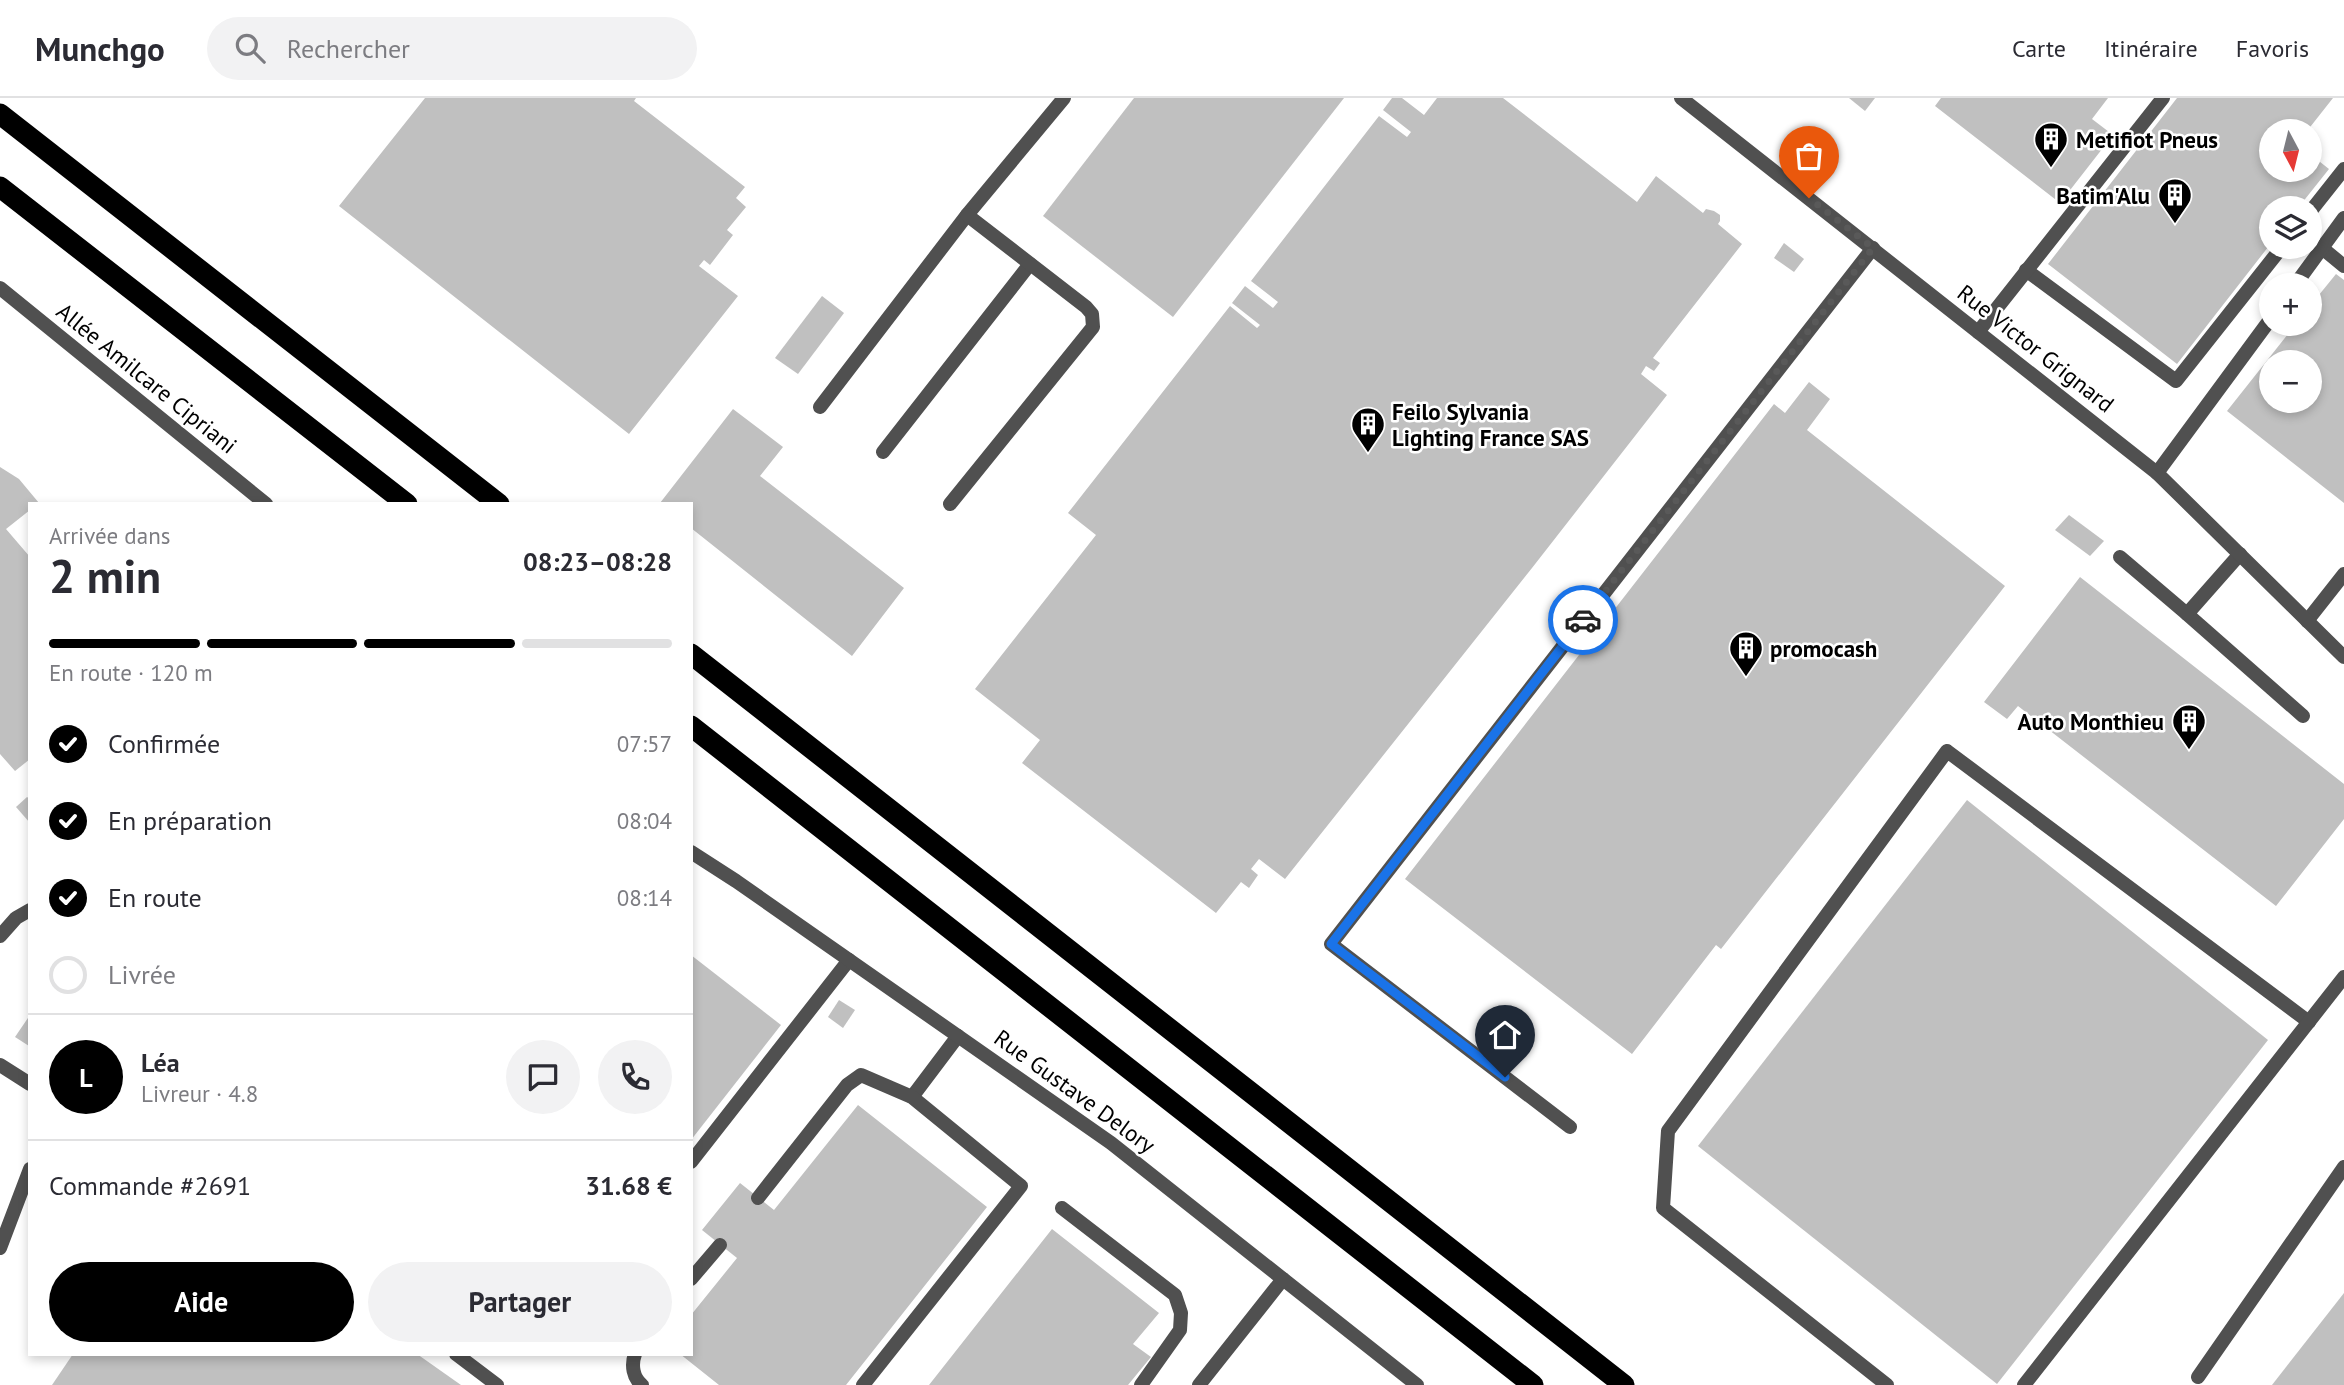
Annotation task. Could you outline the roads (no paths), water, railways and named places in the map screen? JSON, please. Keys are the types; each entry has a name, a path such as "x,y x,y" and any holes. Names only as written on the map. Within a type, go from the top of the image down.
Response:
{"highway":[{"path":"0,114 496,502"},
{"path":"0,187 404,502"},
{"path":"693,656 1624,1385"},
{"path":"693,728 1533,1385"}],"street":[{"path":"820,407 967,215 1064,98"},
{"name":"Rue Victor Grignard","path":"1681,98 2158,473 2344,657"},
{"path":"1978,332 2162,98"},
{"path":"2322,197 2344,169"},
{"path":"950,504 1093,327 1092,314 1086,307 967,215"},
{"path":"2344,218 2322,248 2344,266"},
{"path":"1570,1127 1331,944 1873,248"},
{"path":"2026,270 2176,381 2273,259"},
{"path":"883,452 1030,264"},
{"name":"Allée Amilcare Cipriani","path":"0,288 264,502"},
{"path":"2158,473 2259,335"},
{"path":"2187,614 2240,554"},
{"path":"2120,557 2304,716"},
{"path":"2307,621 2344,574"},
{"path":"1887,1385 1662,1208 1668,1131 1947,751 2309,1022"},
{"name":"Rue Gustave Delory","path":"693,853 1111,1143 1418,1385"},
{"path":"0,936 16,918 28,911"},
{"path":"693,1159 849,960"},
{"path":"2024,1385 2344,977"},
{"path":"912,1097 958,1035"},
{"path":"0,1065 28,1083"},
{"path":"758,1198 847,1085 861,1075 912,1097 1021,1186 863,1385"},
{"path":"2198,1377 2344,1167"},
{"path":"0,1248 28,1174"},
{"path":"1062,1208 1175,1295 1181,1313 1180,1330 1141,1385"},
{"path":"693,1277 720,1245"},
{"path":"1199,1385 1283,1279"},
{"path":"459,1356 497,1385"},
{"path":"634,1356 632,1362 636,1380 642,1385"}],"place":[{"name":"Metifiot Pneus","path":"2051,169"},
{"name":"Batim'Alu","path":"2175,225"},
{"name":"Feilo Sylvania Lighting France SAS","path":"1368,454"},
{"name":"promocash","path":"1746,678"},
{"name":"Auto Monthieu","path":"2189,751"}]}
